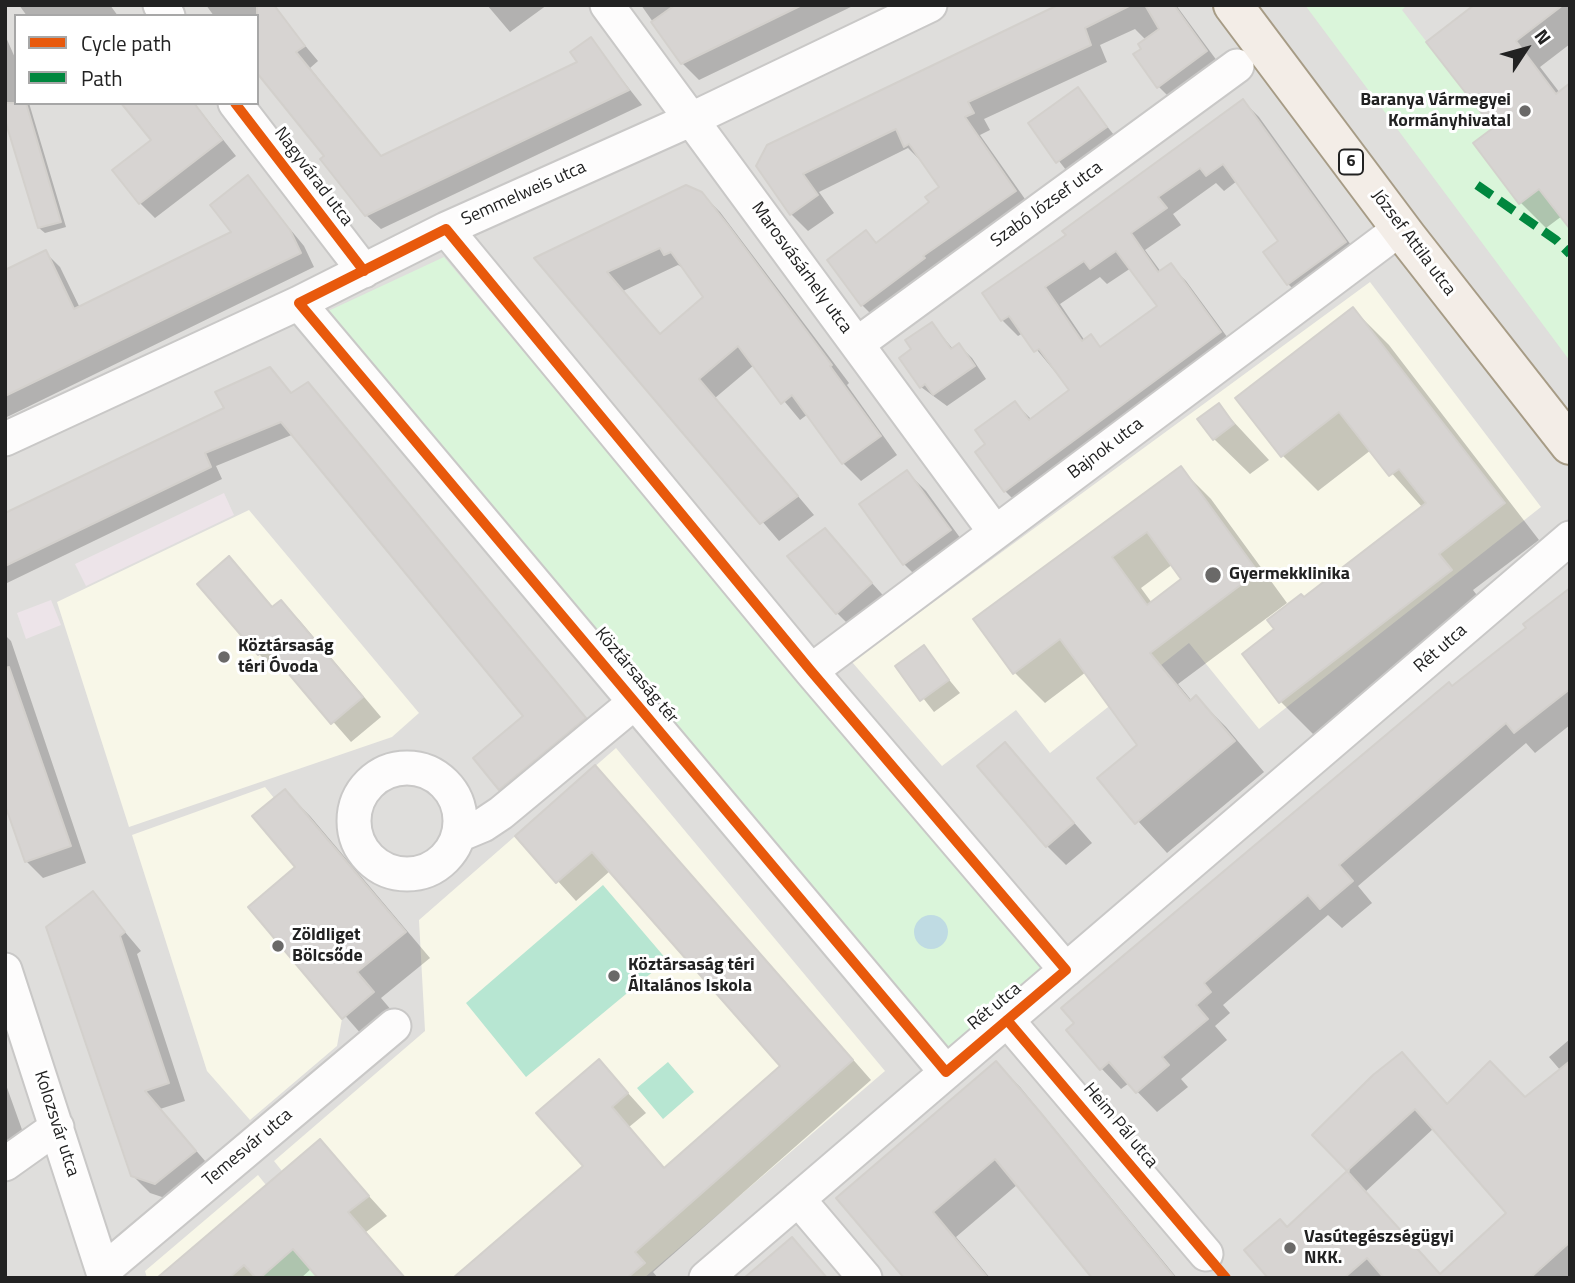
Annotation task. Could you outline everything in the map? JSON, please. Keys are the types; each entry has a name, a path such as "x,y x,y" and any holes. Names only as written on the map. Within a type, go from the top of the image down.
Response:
{"main road":[{"name":"József Attila utca","path":"1233,5 1401,228 1570,445"}],"street":[{"name":"Marosvásárhely utca","path":"607,5 995,532"},
{"name":"Semmelweis utca","path":"5,439 299,303 446,229 692,119 930,5"},
{"name":"Szabó József utca","path":"857,344 1237,66"},
{"name":"Nagyvárad utca","path":"237,105 364,271"},
{"name":"Bajnok utca","path":"811,670 1401,228"},
{"path":"446,229 811,670 1066,970"},
{"name":"Köztársaság tér","path":"299,303 946,1072"},
{"name":"Rét utca","path":"706,1278 1570,538"},
{"name":"Köztársaság tér","path":"459,835 483,825 501,813 635,702"},
{"name":"Kolozsvár utca","path":"5,970 104,1274"},
{"name":"Heim Pál utca","path":"1007,1020 1206,1254"},
{"name":"Temesvár utca","path":"104,1274 394,1026"},
{"path":"5,1164 57,1127"},
{"path":"798,1199 865,1278"}],"shaded area":[{"path":"5,5 1570,5 1570,1278 5,1278"},
{"name":"Gyermekklinika","path":"1370,282 1541,507 1259,729 1189,643 1050,753 1016,710 942,766 852,662"},
{"path":"224,493 234,515 86,586 75,564"},
{"name":"Köztársaság téri Óvoda","path":"249,510 419,713 392,737 129,827 57,602"},
{"path":"51,600 61,625 26,639 17,613"},
{"name":"Köztársaság téri Általános Iskola","path":"616,748 885,1071 644,1278 147,1278 145,1271 258,1175 266,1185 282,1171 274,1161 425,1031 419,920"},
{"name":"Zöldliget Bölcsőde","path":"265,787 274,798 285,788 406,932 358,972 374,992 342,1019 337,1046 250,1120 207,1071 132,835"}],"green space":[{"path":"1305,5 1407,5 1402,10 1493,128 1474,143 1519,204 1539,189 1570,229 1570,361"},
{"path":"444,257 1041,968 950,1049 326,312"},
{"path":"603,885 667,960 526,1077 466,1003"},
{"path":"668,1062 694,1092 663,1119 637,1088"},
{"path":"293,1249 318,1278 260,1278"}],"water":[{"path":"931,915 943,920 948,932 943,944 931,949 919,944 914,932 919,920"}],"building":[{"path":"257,5 274,5 305,46 296,52 381,156 577,62 570,52 591,37 629,90 365,216 320,159 324,156 259,75"},
{"path":"675,5 802,5 681,64 651,22"},
{"path":"1058,5 1131,5 1085,28 1091,45 968,102 974,113 965,117 1016,191 923,256 925,258 861,306 827,260 866,230 876,243 929,202 925,197 939,187 909,144 904,147 896,129 803,174 818,195 790,215 756,166 767,145"},
{"path":"1145,5 1174,5 1207,51 1157,88 1133,54 1141,49 1138,44 1159,29"},
{"name":"Baranya Vármegyei Kormányhivatal","path":"1474,5 1563,5 1516,41 1556,94 1570,83 1570,229 1539,189 1519,204 1473,143 1493,128 1426,42"},
{"path":"1078,87 1107,127 1056,163 1028,123"},
{"path":"1243,99 1346,242 1287,285 1263,252 1278,241 1223,164 1206,176 1200,168 1158,197 1167,208 1131,233 1158,272 1171,263 1221,332 1004,492 975,452 985,444 975,430 1015,401 1029,420 1069,390 1039,349 1034,352 1009,316 1001,321 982,293 1066,235 1062,231","holes":["1116,251 1157,306 1100,347 1091,334 1082,341 1045,287 1084,261 1090,269"]},
{"path":"5,103 27,105 61,222 38,228 5,120"},
{"path":"123,105 196,105 222,140 139,204 112,170 151,140"},
{"path":"248,175 290,230 301,253 5,396 5,270 46,250 74,309 231,232 210,205"},
{"path":"686,185 702,192 832,365 830,366 881,436 842,464 792,395 781,404 738,346 699,379 798,496 760,524 534,258","holes":["660,248 664,255 671,252 703,297 660,334 607,272"]},
{"path":"1353,307 1505,503 1439,554 1452,570 1279,703 1242,654 1274,629 1267,620 1301,594 1304,597 1426,503 1399,469 1389,476 1339,412 1281,457 1235,398"},
{"path":"932,322 951,349 959,343 975,366 933,395 925,384 920,388 899,358 911,349 905,340"},
{"path":"270,367 291,393 308,382 586,718 499,790 473,758 523,716 281,422 205,453 211,467 5,566 5,513 224,408 215,392"},
{"path":"1219,403 1234,424 1213,440 1197,419"},
{"path":"1181,466 1258,572 1150,653 1190,701 1196,695 1235,741 1135,824 1097,778 1137,745 1060,639 1013,674 973,619","holes":["1147,532 1181,579 1147,605 1112,557"]},
{"path":"907,470 951,530 903,565 859,504"},
{"path":"825,528 872,583 836,614 787,556"},
{"path":"229,556 272,607 281,600 363,697 331,724 267,648 258,655 197,584"},
{"path":"1570,588 1570,689 1514,733 1506,723 1339,865 1353,881 1320,909 1308,895 1204,983 1211,992 1196,1005 1208,1019 1162,1057 1169,1065 1136,1093 1109,1062 1100,1070 1066,1030 1074,1023 1061,1008 1449,682 1452,686 1526,628 1523,624"},
{"path":"924,645 949,680 920,701 895,666"},
{"path":"9,667 71,846 25,862 5,805 5,668"},
{"path":"1005,742 1074,823 1046,847 977,766"},
{"path":"595,765 853,1060 635,1252 645,1263 627,1278 453,1278 583,1166 536,1113 599,1059 628,1093 612,1107 664,1168 780,1066 592,852 556,883 515,836"},
{"path":"285,789 406,932 357,972 374,992 342,1019 248,907 295,867 252,816"},
{"path":"93,891 125,932 120,936 169,1083 145,1091 196,1151 155,1184 131,1176 46,927"},
{"path":"1402,1052 1447,1104 1490,1061 1525,1097 1570,1061 1570,1242 1530,1278 1384,1278 1367,1258 1344,1278 1268,1278 1244,1250 1280,1219 1287,1227 1347,1171 1312,1135 1373,1075","holes":["1415,1109 1506,1213 1440,1274 1347,1171"]},
{"path":"996,1061 1175,1278 1092,1278 995,1159 933,1212 988,1278 904,1278 836,1198"},
{"path":"320,1139 369,1196 348,1212 405,1278 318,1278 293,1249 260,1278 256,1278 244,1265 229,1278 157,1278"},
{"path":"792,1237 827,1278 744,1278"}],"marked path":[{"path":"1477,185 1556,240 1570,254"}],"cycle path":[{"path":"237,105 364,271"},
{"path":"446,229 811,671 1066,970 946,1072 299,303 446,229"},
{"path":"1007,1020 1226,1278"}],"place":[{"name":"Baranya Vármegyei Kormányhivatal","path":"1525,111"},
{"name":"Gyermekklinika","path":"1213,575"},
{"name":"Köztársaság téri Óvoda","path":"224,657"},
{"name":"Zöldliget Bölcsőde","path":"278,946"},
{"name":"Köztársaság téri Általános Iskola","path":"614,976"},
{"name":"Vasútegészségügyi NKK.","path":"1290,1248"}]}
